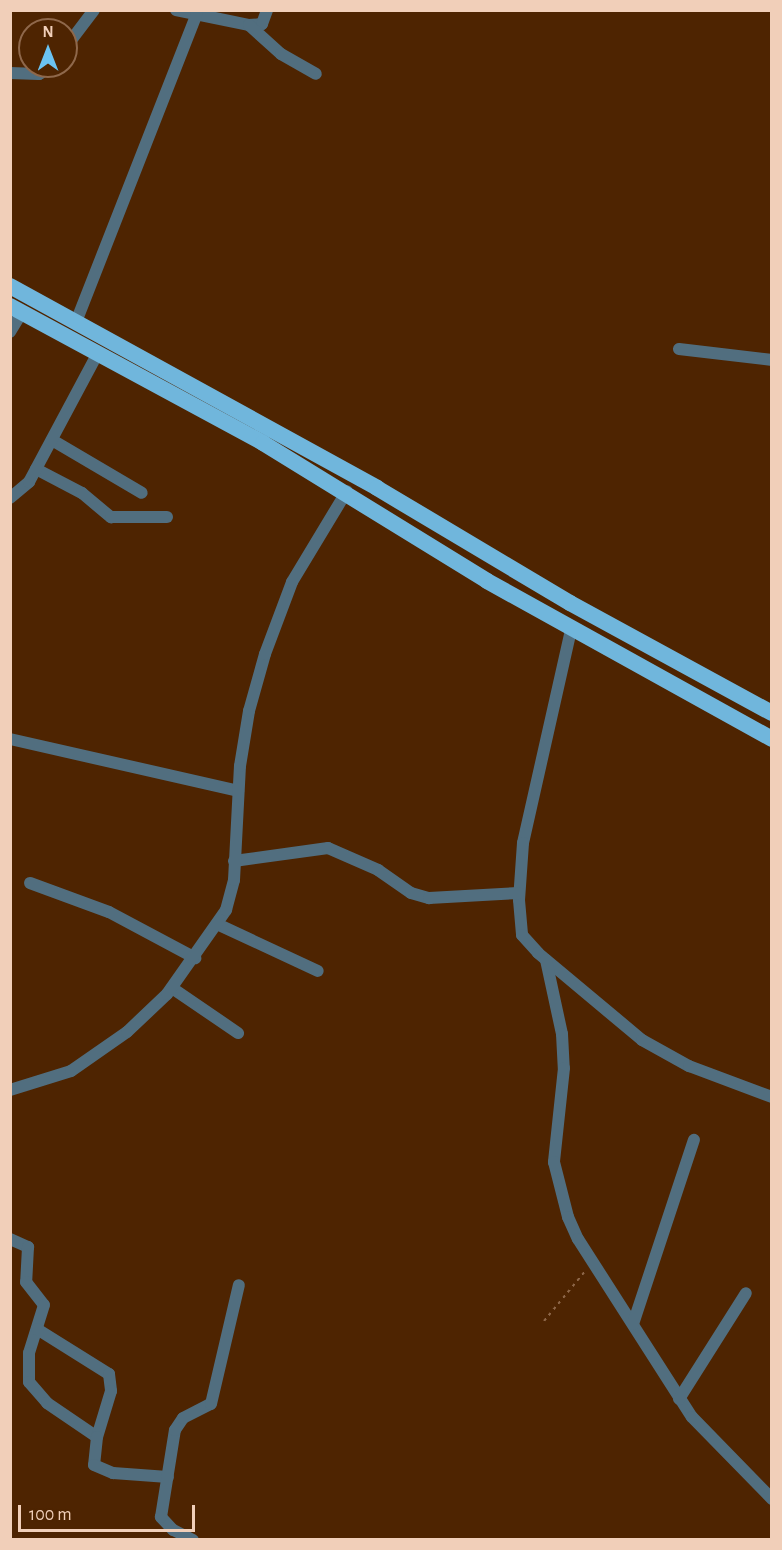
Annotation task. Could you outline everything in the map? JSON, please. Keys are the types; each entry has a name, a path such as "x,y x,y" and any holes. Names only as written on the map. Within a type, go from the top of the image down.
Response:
{"highway":[{"path":"10,286 377,488 570,603 771,713"},
{"path":"16,309 347,491 565,627 771,740"},
{"path":"565,627 570,603"}],"street":[{"path":"176,10 249,25 262,24 267,10"},
{"path":"78,29 89,13"},
{"path":"76,322 197,15"},
{"path":"249,25 281,54 316,74"},
{"path":"10,332 16,309"},
{"path":"679,349 771,360"},
{"path":"10,498 29,482 98,353"},
{"path":"52,440 142,493"},
{"path":"36,469 90,499 111,517 167,517"},
{"path":"10,1090 71,1071 127,1032 172,988 218,924 231,899 238,791 249,711 276,618 292,582 347,491"},
{"path":"565,627 523,843 519,894 522,935 546,960 642,1040 688,1066 771,1097"},
{"path":"10,740 238,791"},
{"path":"234,861 328,848 378,870 411,893 429,898 519,894"},
{"path":"30,883 109,912 195,958"},
{"path":"218,924 318,971"},
{"path":"546,960 562,1034 564,1068 554,1162 568,1217 593,1263 679,1399 711,1439 771,1499"},
{"path":"172,988 238,1033"},
{"path":"633,1324 694,1140"},
{"path":"10,1239 28,1247 26,1282 44,1305 26,1372 29,1382 47,1403 97,1437"},
{"path":"193,1539 173,1530 161,1517 177,1422 211,1404 239,1285"},
{"path":"679,1399 746,1293"},
{"path":"37,1329 109,1374 111,1391 92,1460 99,1469 168,1477"}],"path":[{"path":"544,1321 593,1263"}]}
